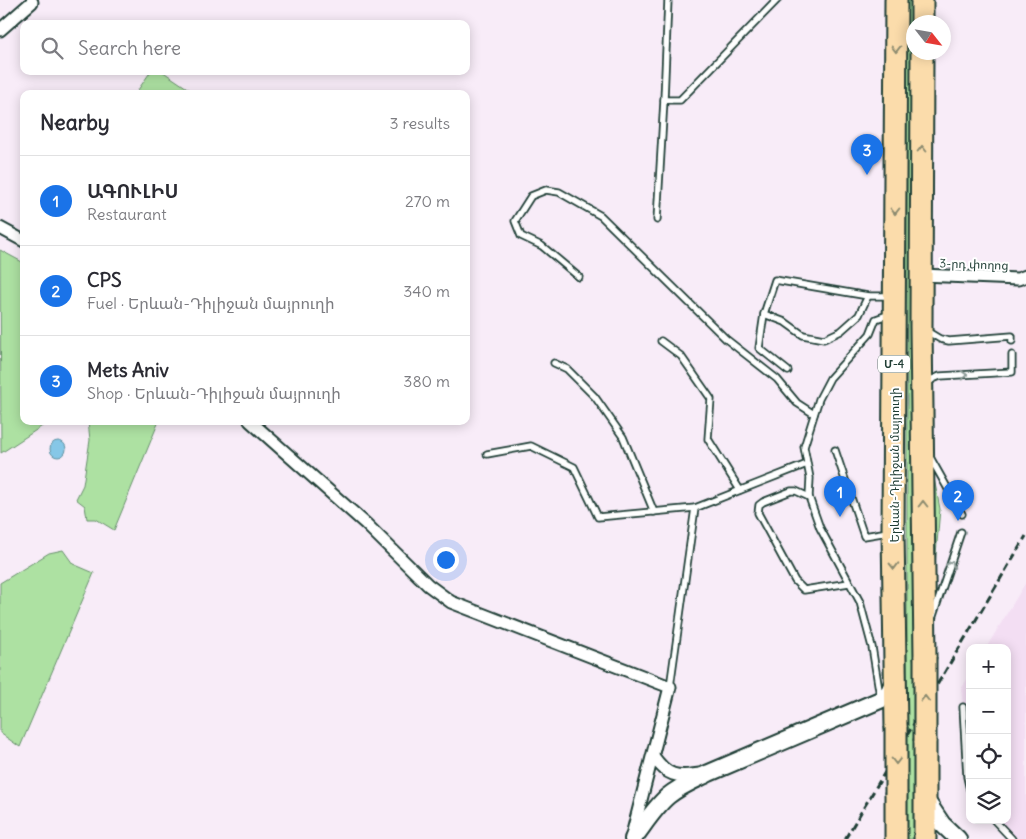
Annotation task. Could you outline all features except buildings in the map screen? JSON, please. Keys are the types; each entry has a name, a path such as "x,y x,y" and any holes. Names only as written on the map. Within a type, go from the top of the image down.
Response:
{"highway":[{"name":"Երևան-Դիլիջան մայրուղի","path":"896,0 893,532 896,839"},
{"path":"922,0 922,15"},
{"name":"Մ-4","path":"922,60 921,392 925,839"}],"street":[{"path":"0,30 34,1"},
{"path":"0,228 20,240"},
{"name":"3-րդ փողոց","path":"921,275 1018,279 1026,276"},
{"path":"255,425 366,524 428,585 451,602 670,687 632,839"},
{"path":"632,839 668,796 687,784 875,702 889,692 895,678"},
{"path":"875,702 888,714 896,727"},
{"path":"654,756 661,767 667,772 678,776 709,773"},
{"path":"926,800 942,824 958,839"}],"lane":[{"path":"657,220 668,0"},
{"path":"664,100 680,100 777,0"},
{"path":"579,277 542,246 521,236 515,221 531,196 546,190 559,192 601,216 726,339 778,379 797,403 814,414"},
{"path":"788,371 759,348 764,314 775,280 868,296 894,304"},
{"path":"764,314 785,322 803,335 824,339 841,331 859,315 868,296"},
{"path":"875,702 872,646 860,602 820,528 809,496 810,478 804,447 819,399 830,378 870,334 876,319 894,304"},
{"path":"921,327 940,339 949,341 1012,336 1012,341"},
{"path":"661,341 681,356 711,398 708,439 740,490"},
{"path":"921,392 928,383 940,376 1012,372 1012,355"},
{"path":"554,363 567,369 595,397 624,437 654,512"},
{"path":"922,443 962,514"},
{"path":"487,454 531,446 574,467 598,517 695,508 807,464"},
{"path":"835,450 864,536 893,532"},
{"path":"809,496 791,491 763,502 759,505 758,513 795,581 804,590 849,583"},
{"path":"670,687 695,508"},
{"path":"924,650 961,532"},
{"path":"963,707 967,779"},
{"path":"998,824 1012,839"}],"shaded area":[{"path":"1026,582 1026,839 1015,839 1002,824 1011,824 1011,644 988,644"},
{"path":"966,681 966,731 961,689"}],"green space":[{"path":"907,0 914,0 914,15 907,15"},
{"path":"907,60 914,60 914,839 907,839"},
{"path":"148,75 168,75 190,90 138,90"},
{"path":"0,250 20,261 20,425 44,425 1,453"},
{"path":"88,425 157,425 114,530 96,519 87,519 85,506 76,499 83,485 90,440"},
{"path":"933,473 940,509 934,577"},
{"path":"63,550 73,564 94,573 20,747 0,733 0,583 49,553"}],"water":[{"path":"58,441 66,449 58,457 50,449"}],"railway":[{"path":"845,839 1026,536"}],"place":[{"name":"Mets Aniv","path":"867,175"},
{"name":"ԱԳՈՒԼԻՍ","path":"840,517"},
{"name":"CPS","path":"958,521"}]}
